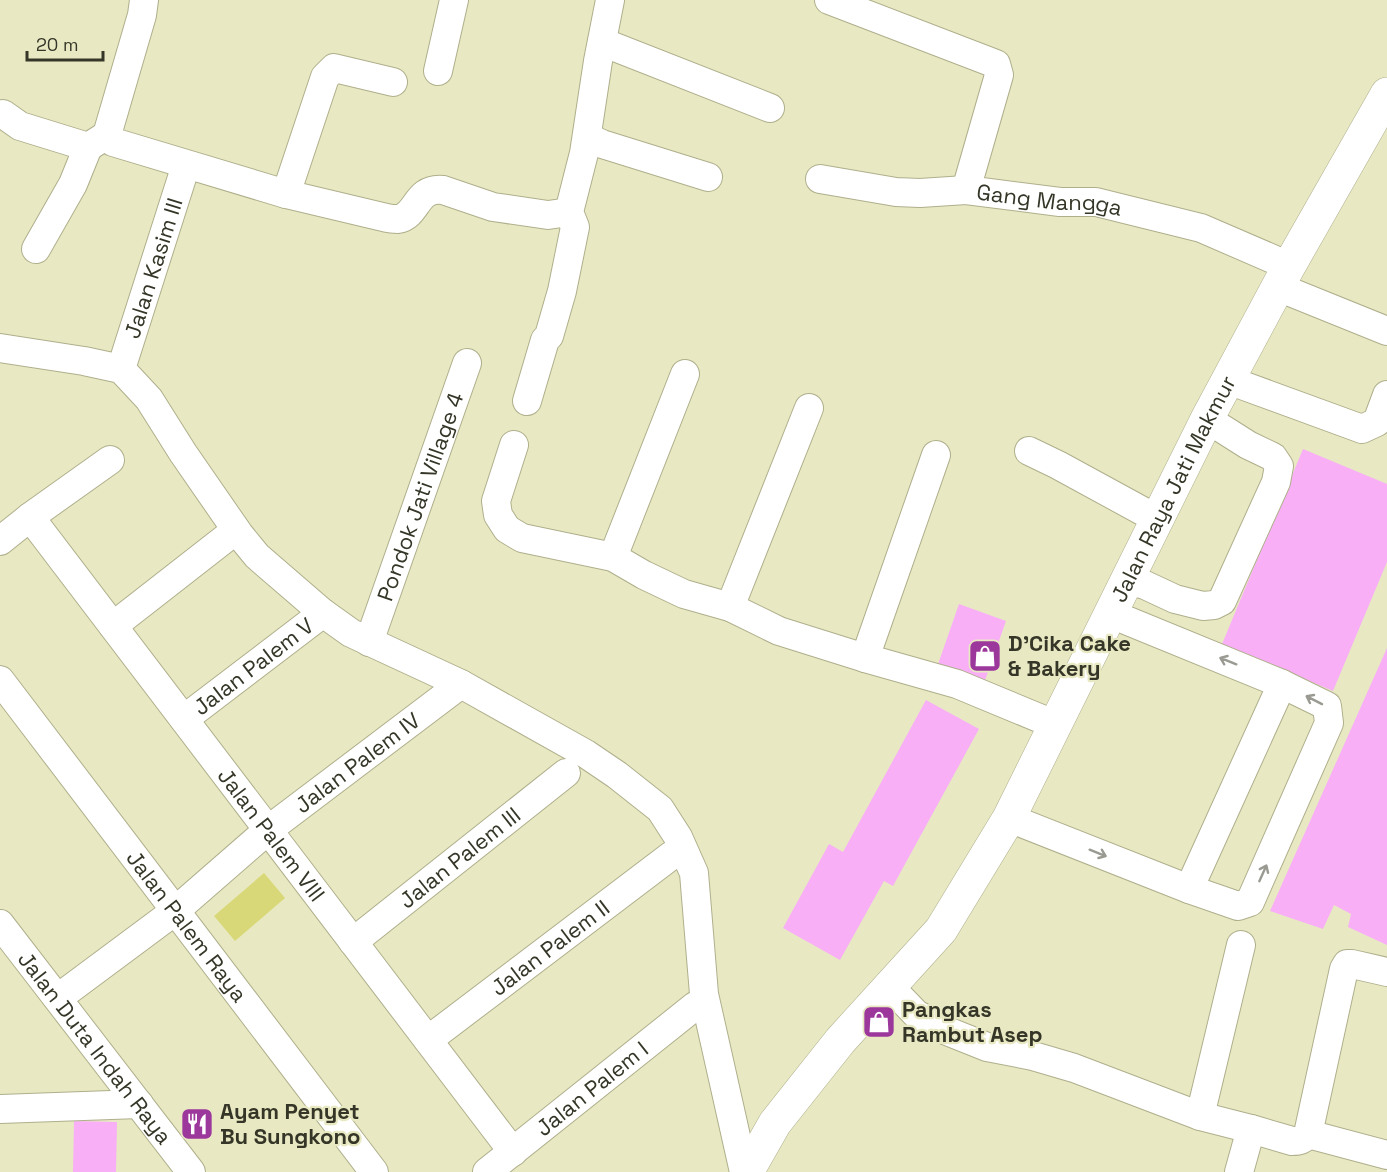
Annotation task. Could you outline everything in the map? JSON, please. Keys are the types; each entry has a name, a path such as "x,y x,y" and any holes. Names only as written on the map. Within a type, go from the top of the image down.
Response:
{"main road":[{"name":"Jalan Raya Jati Makmur","path":"745,1172 776,1123 840,1041 941,930 1009,818 1207,419 1387,94"}],"street":[{"path":"36,249 97,141 142,15 144,0"},
{"path":"438,71 454,0"},
{"path":"527,401 562,291 575,226 569,212 584,153 610,0"},
{"name":"Gang Mangga","path":"829,0 996,64 999,75 966,190 1060,202 1096,202 1201,228 1284,277 1387,331"},
{"path":"602,42 770,108"},
{"path":"286,194 325,77 334,68 393,82"},
{"path":"3,114 20,126 113,142 286,194 387,218 399,219 406,216 426,193 435,190 443,190 493,207 548,215 569,212"},
{"path":"587,137 708,177"},
{"name":"Jalan Kasim III","path":"121,369 186,165"},
{"path":"820,179 896,192 966,190"},
{"path":"0,348 121,369 149,399 183,453 236,530 257,556 323,613 351,633 371,636 586,754 660,809 678,837 694,873 704,994 745,1172"},
{"name":"Pondok Jati Village 4","path":"371,636 467,363"},
{"path":"613,557 685,374"},
{"path":"1228,380 1362,429 1377,422 1387,395"},
{"path":"730,607 809,408"},
{"path":"1128,580 1175,599 1203,606 1214,605 1222,601 1276,482 1279,466 1273,457 1248,445 1207,419"},
{"path":"514,446 496,501 498,515 507,529 522,538 613,557 684,594 730,607 779,631 957,684 1056,725"},
{"path":"1029,451 1157,519"},
{"path":"865,658 936,455"},
{"path":"0,541 110,460"},
{"name":"Jalan Palem VIII","path":"30,517 513,1152"},
{"path":"113,626 236,530"},
{"name":"Jalan Palem V","path":"184,719 323,613"},
{"path":"1009,818 1189,889 1238,906 1250,902 1329,723 1327,706 1282,684 1111,614"},
{"name":"Jalan Palem Raya","path":"0,680 374,1172"},
{"name":"Jalan Palem IV","path":"58,998 176,910 268,830 461,684"},
{"path":"1189,889 1282,684"},
{"name":"Jalan Palem III","path":"353,942 566,773"},
{"name":"Jalan Palem II","path":"428,1040 672,855"},
{"name":"Jalan Duta Indah Raya","path":"0,924 191,1172"},
{"path":"1200,1116 1241,945"},
{"path":"889,986 916,1014 947,1031 987,1047 1033,1056 1074,1068 1200,1116 1299,1141 1308,1134 1344,969 1347,964 1352,964 1387,972"},
{"name":"Jalan Palem I","path":"487,1172 694,1006"},
{"path":"0,1109 139,1104"},
{"path":"1239,1172 1251,1129"},
{"path":"1308,1134 1387,1155"}],"shaded area":[{"path":"264,873 285,898 235,941 214,916"}],"building":[{"path":"1303,449 1387,484 1387,562 1333,691 1222,644"},
{"path":"959,604 1006,621 983,686 936,670"},
{"path":"1387,648 1387,945 1348,927 1351,914 1334,905 1323,929 1270,911"},
{"path":"926,700 979,729 893,886 884,881 840,960 783,928 829,844 843,852"},
{"path":"74,1121 117,1122 116,1172 73,1172"}],"place":[{"name":"D'Cika Cake & Bakery","path":"985,656"},
{"name":"Pangkas Rambut Asep","path":"879,1022"},
{"name":"Ayam Penyet Bu Sungkono","path":"197,1124"}]}
